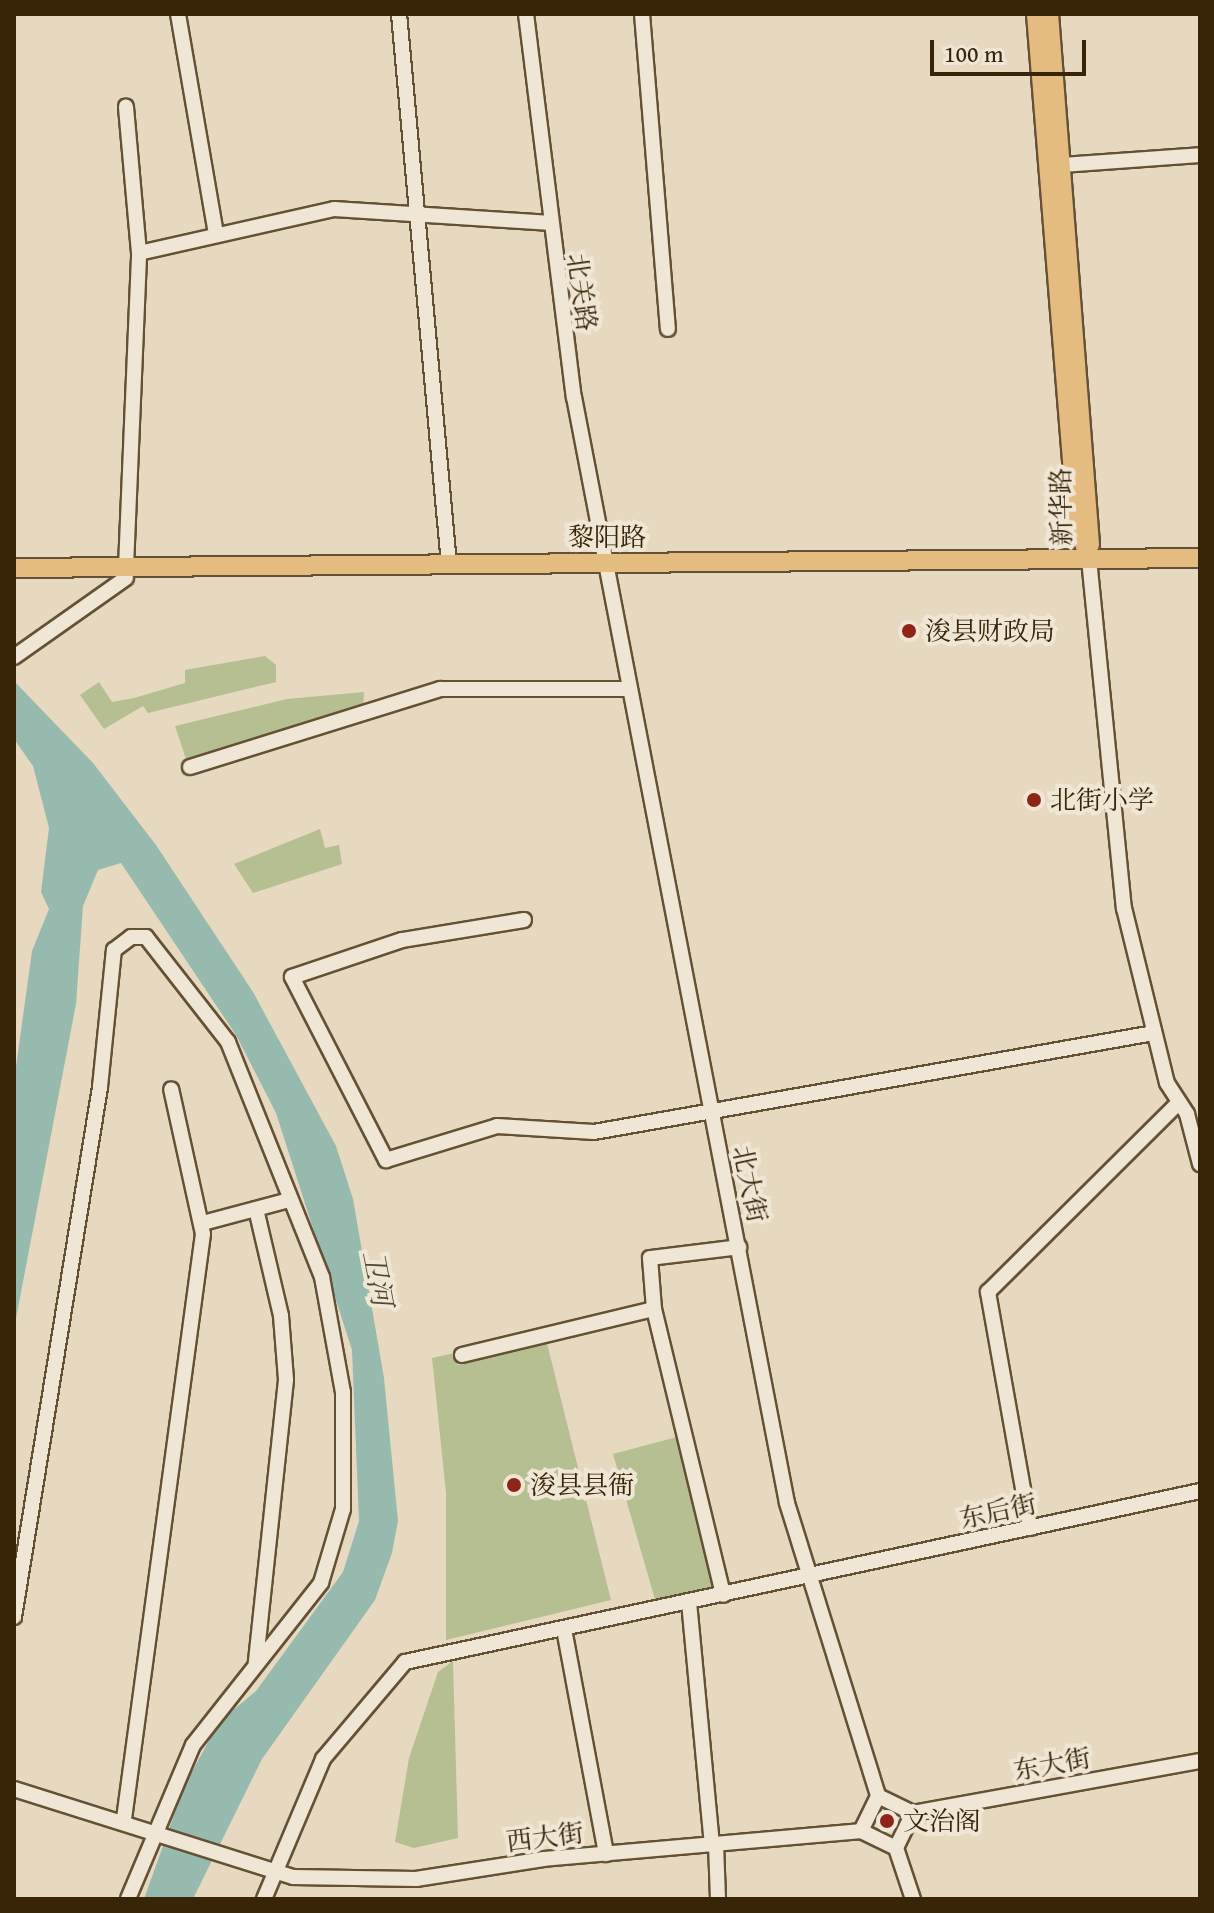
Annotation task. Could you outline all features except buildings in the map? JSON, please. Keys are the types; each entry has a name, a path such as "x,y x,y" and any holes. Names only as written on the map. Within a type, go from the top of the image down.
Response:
{"main road":[{"name":"新华路","path":"1036,14 1077,522 1090,564"},
{"name":"新华路","path":"1049,14 1090,564"},
{"name":"黎阳路","path":"16,568 126,573 605,569 1090,564 1200,558"},
{"name":"黎阳路","path":"126,573 449,564 605,569"},
{"name":"黎阳路","path":"1090,564 1200,569"}],"street":[{"path":"178,14 216,233"},
{"path":"399,14 412,217 449,564"},
{"name":"北关路","path":"526,14 548,223 605,569"},
{"path":"642,14 668,329"},
{"path":"14,657 126,573 139,253 126,107"},
{"path":"1062,165 1200,155"},
{"path":"139,253 216,233 334,209 412,217 548,223"},
{"path":"1090,564 1119,881 1154,1033 1200,1164"},
{"name":"北大街","path":"605,569 711,1115 806,1578 878,1796"},
{"path":"190,767 440,689 628,689"},
{"path":"524,920 402,940 292,977 386,1160 497,1126 594,1132 711,1115 1154,1033"},
{"path":"14,1617 118,944 131,937 155,942 223,1033 322,1277 343,1392 343,1509 321,1583 279,1645 256,1663 193,1745 128,1899"},
{"path":"124,1819 203,1223 171,1089"},
{"path":"1030,1528 988,1292 1179,1102"},
{"path":"203,1223 289,1200"},
{"path":"256,1209 281,1316 286,1380 256,1663"},
{"path":"723,1595 654,1309 650,1258 739,1247"},
{"path":"462,1355 654,1309"},
{"name":"东后街","path":"264,1899 271,1872 323,1759 395,1670 564,1629 1200,1491"},
{"path":"689,1602 718,1899"},
{"path":"564,1629 606,1854"},
{"name":"东大街","path":"913,1813 1200,1761"},
{"name":"西大街","path":"14,1789 124,1819 271,1872 416,1879 606,1854 861,1831"},
{"path":"896,1848 861,1831 878,1796 913,1813 896,1848 913,1899"}],"green space":[{"path":"265,656 276,665 276,682 148,713 143,706 104,729 80,695 99,682 112,702 134,698 185,683 185,670"},
{"path":"364,692 363,708 187,762 175,726 287,699"},
{"path":"320,829 325,848 339,845 342,864 253,893 234,864"},
{"name":"浚县县衙","path":"547,1343 611,1600 446,1640 446,1493 432,1358 454,1353 457,1365"},
{"path":"677,1437 716,1587 656,1603 613,1454"},
{"path":"453,1661 458,1838 414,1848 395,1842 409,1758 438,1672"}],"water":[{"path":"14,681 93,763 156,845 253,992 336,1146 353,1199 384,1378 398,1521 392,1553 375,1600 262,1759 193,1899 144,1899 185,1784 220,1721 256,1691 343,1572 359,1521 352,1350 276,1113 236,1035 121,863 98,870 83,906 76,1004 14,1329 14,1081 32,951 49,909 41,892 49,828 33,766 14,739"}],"place":[{"name":"浚县财政局","path":"909,631"},
{"name":"北街小学","path":"1034,800"},
{"name":"浚县县衙","path":"514,1485"},
{"name":"文治阁","path":"887,1821"}],"water label":[{"name":"卫河","path":"378,1278"}]}
